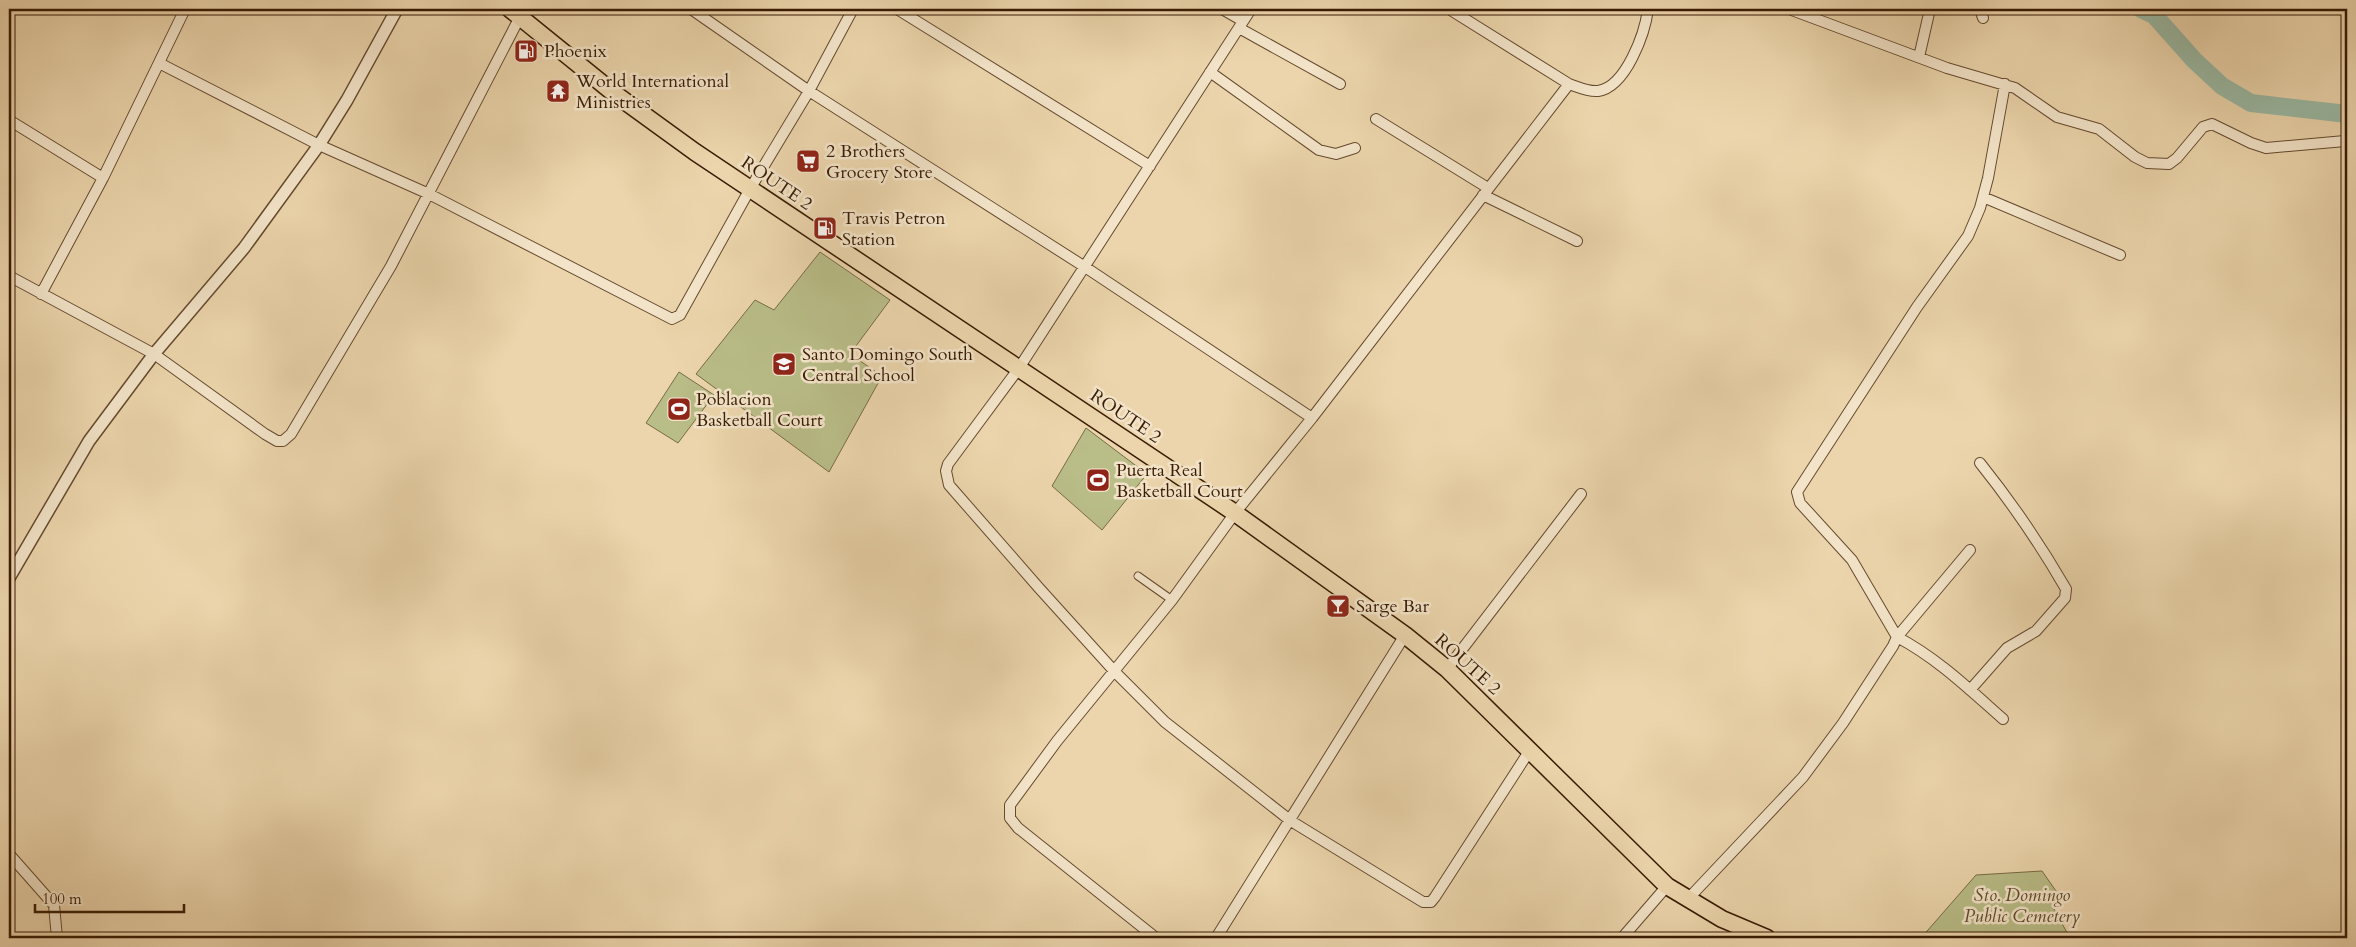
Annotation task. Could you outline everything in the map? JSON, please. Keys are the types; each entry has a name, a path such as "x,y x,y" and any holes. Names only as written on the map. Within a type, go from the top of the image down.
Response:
{"highway":[{"name":"ROUTE 2","path":"518,12 615,94 695,152 1235,513 1405,635 1447,669 1667,886 1722,919 1767,938"}],"street":[{"path":"41,294 103,178 185,9"},
{"path":"9,578 89,441 154,354 244,248 319,145 347,100 397,9"},
{"path":"691,9 809,91 1085,267 1312,418"},
{"path":"159,63 319,145 429,194 672,319 680,316 750,189 809,91 853,9"},
{"path":"897,9 1150,166"},
{"path":"1222,9 1241,24 1340,84"},
{"path":"1251,9 1019,368 948,464 947,479 949,485 1009,555 1115,672 1165,722 1291,821 1423,902 1431,902 1530,750"},
{"path":"1449,9 1568,84 1588,91 1607,89 1618,81 1640,42 1646,27 1648,9"},
{"path":"1789,9 1947,68 2005,84 2026,94 2045,110 2057,117 2098,129 2135,157 2147,163 2168,164 2173,161 2203,127 2212,124 2251,143 2266,148 2345,141"},
{"path":"1919,57 1930,9"},
{"path":"9,276 154,354 266,434 277,441 286,440 386,274 429,194 518,12"},
{"path":"1210,72 1319,150 1336,154 1355,148"},
{"path":"1156,938 1018,828 1012,822 1009,810 1010,805 1057,741 1172,600 1235,513 1312,418 1568,84"},
{"path":"2003,719 1920,649 1896,637 1852,560 1800,502 1797,492 1917,307 1968,236 1983,197 2005,84"},
{"path":"1376,119 1486,191 1577,241"},
{"path":"9,120 103,178"},
{"path":"1983,197 2120,255"},
{"path":"1970,690 2007,648 2036,631 2057,608 2066,593 2066,589 2036,539 2011,502 1980,463"},
{"path":"1447,669 1581,494"},
{"path":"1688,900 1803,777 1844,723 1893,646 1896,637 1970,550"},
{"path":"1138,576 1172,600"},
{"path":"1216,938 1291,821 1405,635"},
{"path":"9,854 49,897 54,905 57,918 57,938"},
{"path":"1622,938 1667,886"}],"green space":[{"name":"Santo Domingo South Central School","path":"820,252 890,300 850,354 882,376 829,472 696,374 755,300 774,310"},
{"name":"Poblacion Basketball Court","path":"679,372 714,395 678,443 646,423"},
{"name":"Puerta Real Basketball Court","path":"1086,428 1147,474 1102,530 1052,486"},
{"name":"Sto. Domingo Public Cemetery","path":"2042,871 2056,891 2054,909 2070,938 1921,938 1976,875"}],"waterway":[{"path":"2141,9 2154,15 2194,60 2222,86 2251,103 2347,114"}],"place":[{"name":"Phoenix","path":"526,51"},
{"name":"World International Ministries","path":"558,91"},
{"name":"2 Brothers Grocery Store","path":"808,161"},
{"name":"Travis Petron Station","path":"825,228"},
{"name":"Santo Domingo South Central School","path":"784,364"},
{"name":"Poblacion Basketball Court","path":"679,409"},
{"name":"Puerta Real Basketball Court","path":"1098,480"},
{"name":"Sarge Bar","path":"1338,606"}]}
